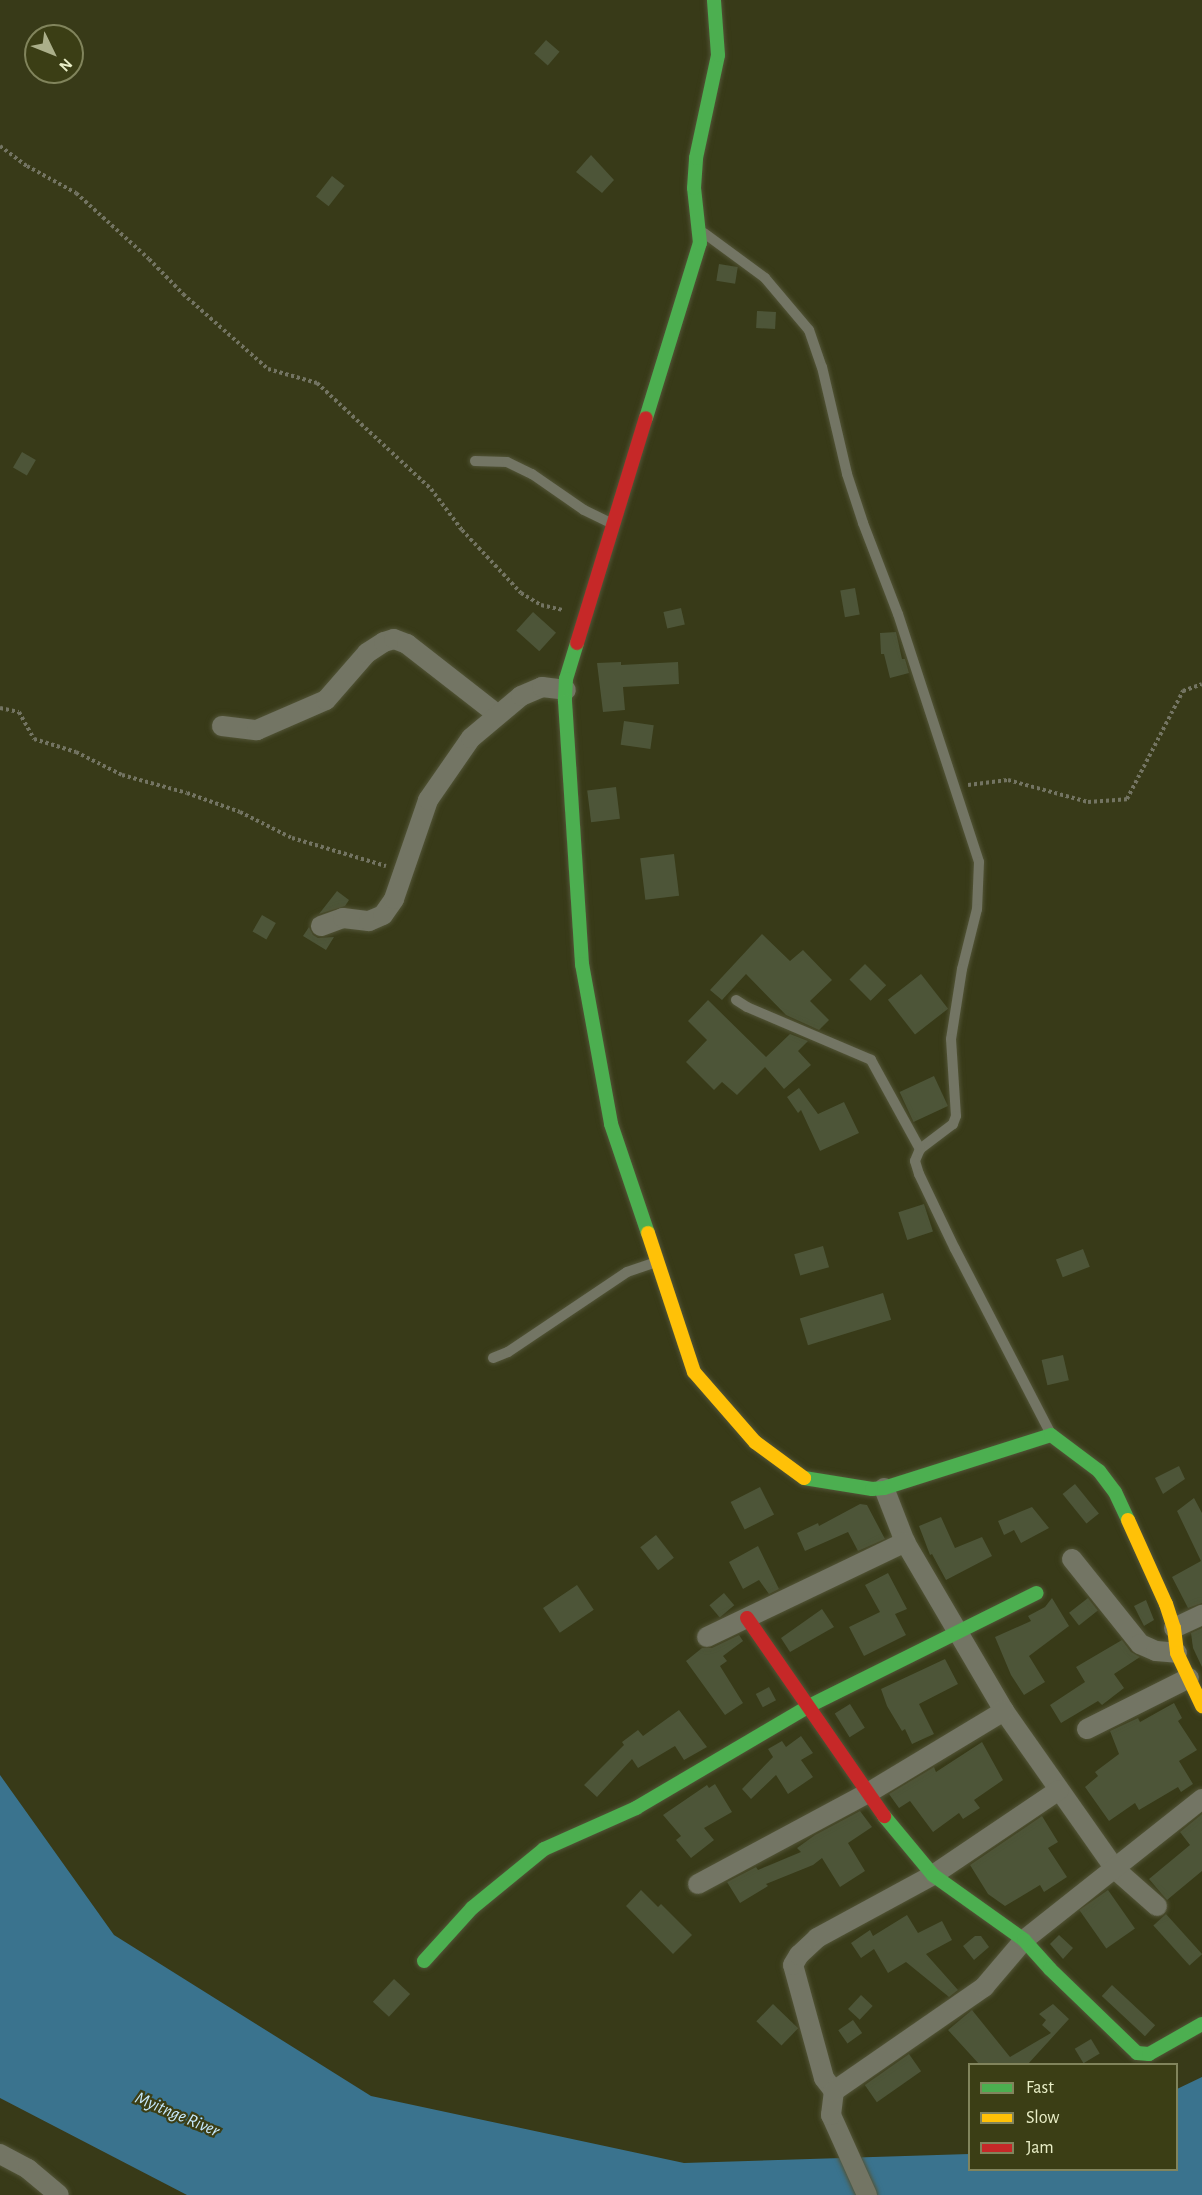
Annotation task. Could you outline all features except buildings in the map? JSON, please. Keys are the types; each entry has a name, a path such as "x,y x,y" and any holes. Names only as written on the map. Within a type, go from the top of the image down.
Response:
{"street":[{"path":"714,0 717,13 718,55 696,158 694,188 700,243 566,679 569,789 582,964 611,1124 694,1372 755,1442 800,1477 872,1489 884,1488 1051,1435 1099,1471 1115,1492 1166,1604 1174,1628 1177,1653 1201,1699"},
{"path":"222,726 257,730 326,700 367,653 384,642 394,639 406,644 497,714"},
{"path":"321,926 343,918 369,921 383,915 394,899 428,800 471,738 521,696 542,687 566,690"},
{"path":"884,1488 905,1542 1004,1711 1115,1869 1157,1906"},
{"path":"707,1637 905,1542"},
{"path":"1072,1559 1140,1644 1156,1651 1177,1653"},
{"path":"424,1961 472,1908 486,1899 529,1859 558,1842 636,1808 809,1706 956,1631 1037,1593"},
{"path":"1174,1628 1202,1615"},
{"path":"747,1618 868,1793 933,1875 1024,1940 1050,1969 1137,2053 1149,2054 1202,2024"},
{"path":"1087,1729 1189,1678"},
{"path":"698,1884 868,1793 1004,1711"},
{"path":"867,2195 831,2115 834,2091 824,2078 793,1965 807,1945 817,1938 933,1875 1059,1790"},
{"path":"834,2091 984,1987 1024,1940 1202,1799"},
{"path":"0,2154 28,2169 59,2195"}],"lane":[{"path":"700,230 765,278 809,330 822,367 848,474 863,523 898,614 979,862 980,891 962,969 951,1039 956,1116 953,1124 920,1149 915,1161 919,1174 1035,1408 1051,1435"},
{"path":"475,462 507,462 531,474 584,510 614,524"},
{"path":"736,1000 747,1007 872,1060 920,1149"},
{"path":"493,1359 508,1352 627,1272 656,1262"}],"path":[{"path":"0,146 27,166 76,193 149,259 190,301 268,369 317,383 431,489 462,530 521,593 541,605 566,611 582,626"},
{"path":"953,787 1008,780 1088,802 1127,799 1183,691 1202,684"},
{"path":"0,708 19,712 34,739 76,752 122,775 187,793 240,812 292,838 404,871"}],"water":[{"name":"Myitnge River","path":"0,1775 114,1935 371,2096 684,2163 968,2154 968,2171 1178,2171 1178,2089 1202,2077 1202,2195 187,2195 0,2098"}],"traffic: fast":[{"path":"646,418 700,243 694,188 696,158 718,55 714,0"},
{"path":"577,643 566,679 565,701 582,964 611,1124 648,1233"},
{"path":"804,1478 872,1489 884,1488 1051,1435 1099,1471 1115,1492 1128,1520"},
{"path":"424,1961 472,1908 544,1849 636,1808 809,1706 1037,1593"},
{"path":"884,1816 933,1875 1024,1940 1050,1969 1137,2053 1149,2054 1202,2024"}],"traffic: slow":[{"path":"648,1233 694,1372 755,1442 804,1478"},
{"path":"1128,1520 1166,1604 1174,1628 1177,1653 1202,1706"}],"traffic: jam":[{"path":"577,643 646,418"},
{"path":"747,1618 884,1816"}]}
